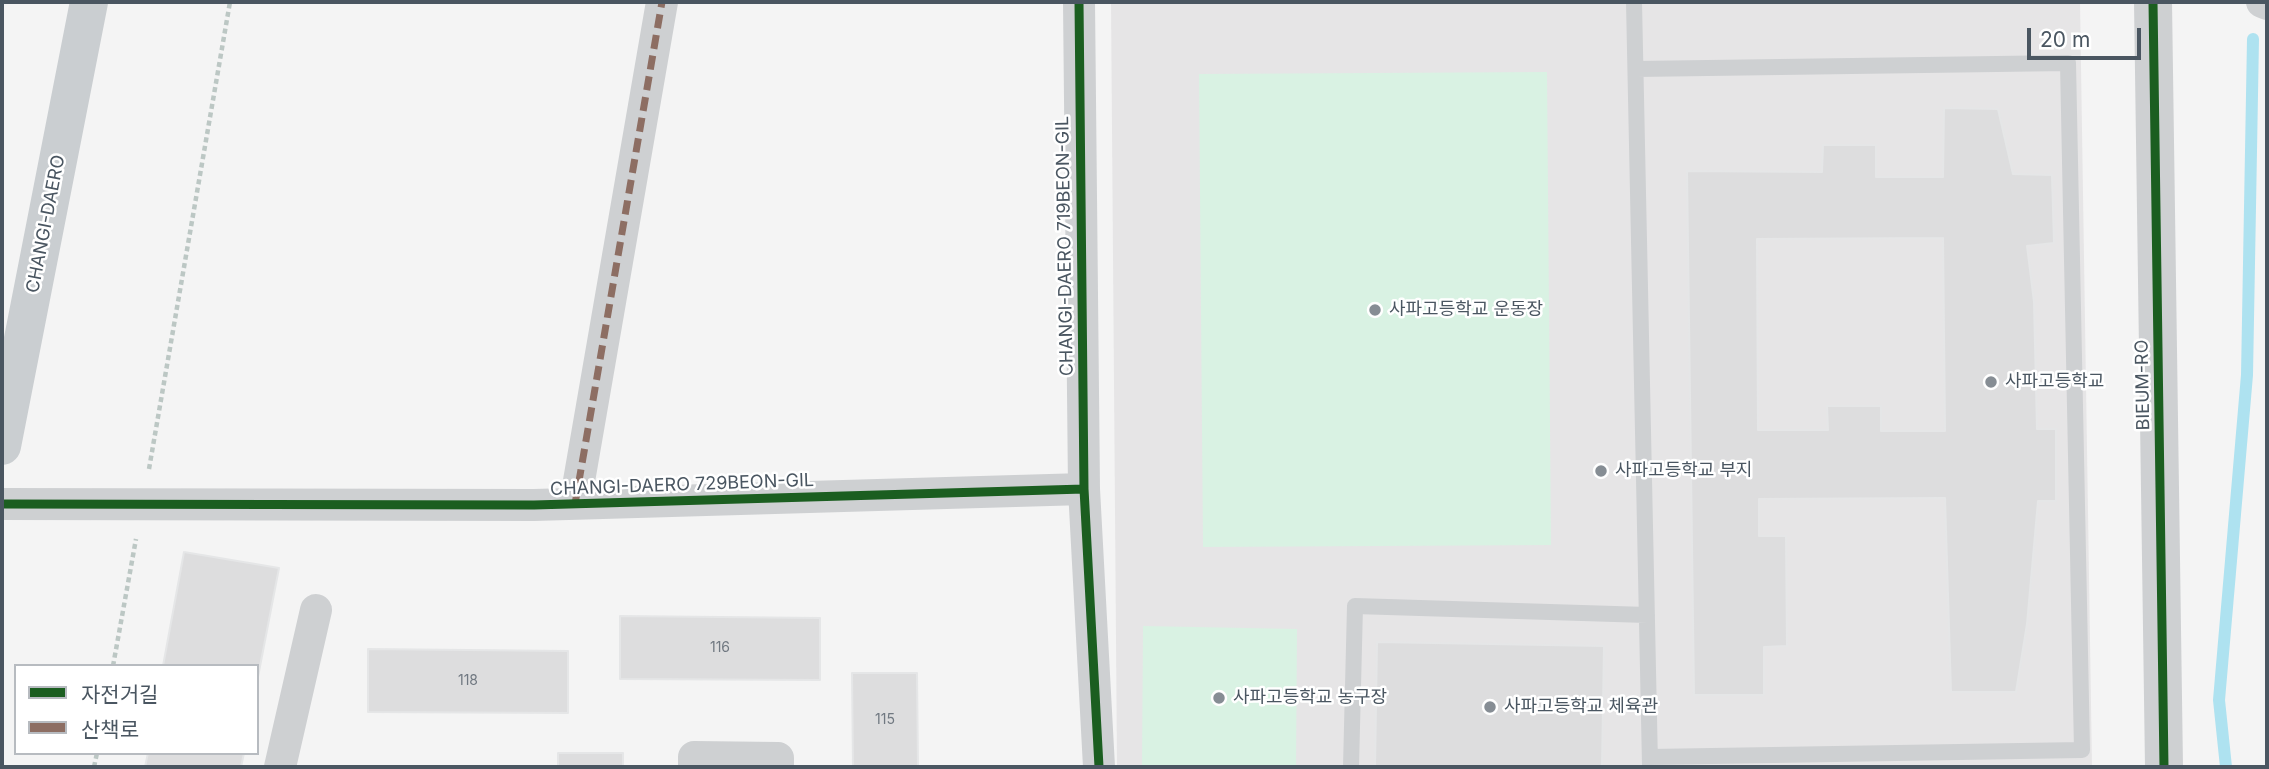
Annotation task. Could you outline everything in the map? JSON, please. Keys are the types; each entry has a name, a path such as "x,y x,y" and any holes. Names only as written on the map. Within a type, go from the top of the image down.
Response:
{"main road":[{"name":"CHANGI-DAERO","path":"2,446 89,2"}],"street":[{"path":"575,504 662,2"},
{"name":"CHANGI-DAERO 719BEON-GIL","path":"1079,2 1084,489"},
{"name":"BIEUM-RO","path":"2154,2 2164,767"},
{"path":"2262,2 2267,4"},
{"name":"CHANGI-DAERO 729BEON-GIL","path":"2,505 575,504 1084,489"},
{"path":"1084,489 1099,767"},
{"path":"280,767 316,610"},
{"path":"694,767 694,757 778,758 778,767"}],"lane":[{"path":"1634,2 1650,762 2082,750 2068,63 1636,69"},
{"path":"1351,767 1355,606 1647,615"}],"path":[{"path":"113,664 230,2"}],"shaded area":[{"name":"사파고등학교 부지","path":"1111,2 2080,2 2092,767 1117,767"}],"green space":[{"name":"사파고등학교 운동장","path":"1547,72 1551,545 1203,547 1199,74"},
{"name":"사파고등학교 농구장","path":"1143,626 1297,629 1296,767 1142,767"}],"building":[{"name":"사파고등학교","path":"1944,108 1998,109 2013,174 2052,175 2054,243 2027,246 2034,302 2037,429 2056,429 2056,501 2038,501 2027,624 2016,692 1951,692 1945,498 1759,499 1759,536 1786,536 1787,646 1764,647 1764,695 1694,695 1687,171 1822,172 1823,145 1876,145 1876,177 1943,177","holes":["1943,238 1945,431 1881,431 1881,406 1827,406 1828,430 1758,430 1757,239"]},
{"path":"184,552 279,568 259,672 259,664 163,664"},
{"path":"620,616 820,618 820,680 620,679"},
{"name":"사파고등학교 체육관","path":"1377,642 1604,646 1602,767 1375,767"},
{"path":"368,649 568,651 568,713 368,712"},
{"path":"852,673 917,673 918,767 853,767"},
{"path":"558,753 623,753 623,767 558,767"},
{"path":"148,755 244,755 241,767 145,767"}],"waterway":[{"path":"2226,767 2219,700 2247,375 2253,39"}],"marked path":[{"path":"575,504 662,2"}],"cycle path":[{"path":"1079,2 1084,489 1099,767"},
{"path":"2153,2 2164,767"},
{"path":"2,504 534,505 1084,489"}],"place":[{"name":"사파고등학교 운동장","path":"1375,310"},
{"name":"사파고등학교","path":"1991,382"},
{"name":"사파고등학교 부지","path":"1601,471"},
{"name":"사파고등학교 농구장","path":"1219,698"},
{"name":"사파고등학교 체육관","path":"1490,707"}]}
